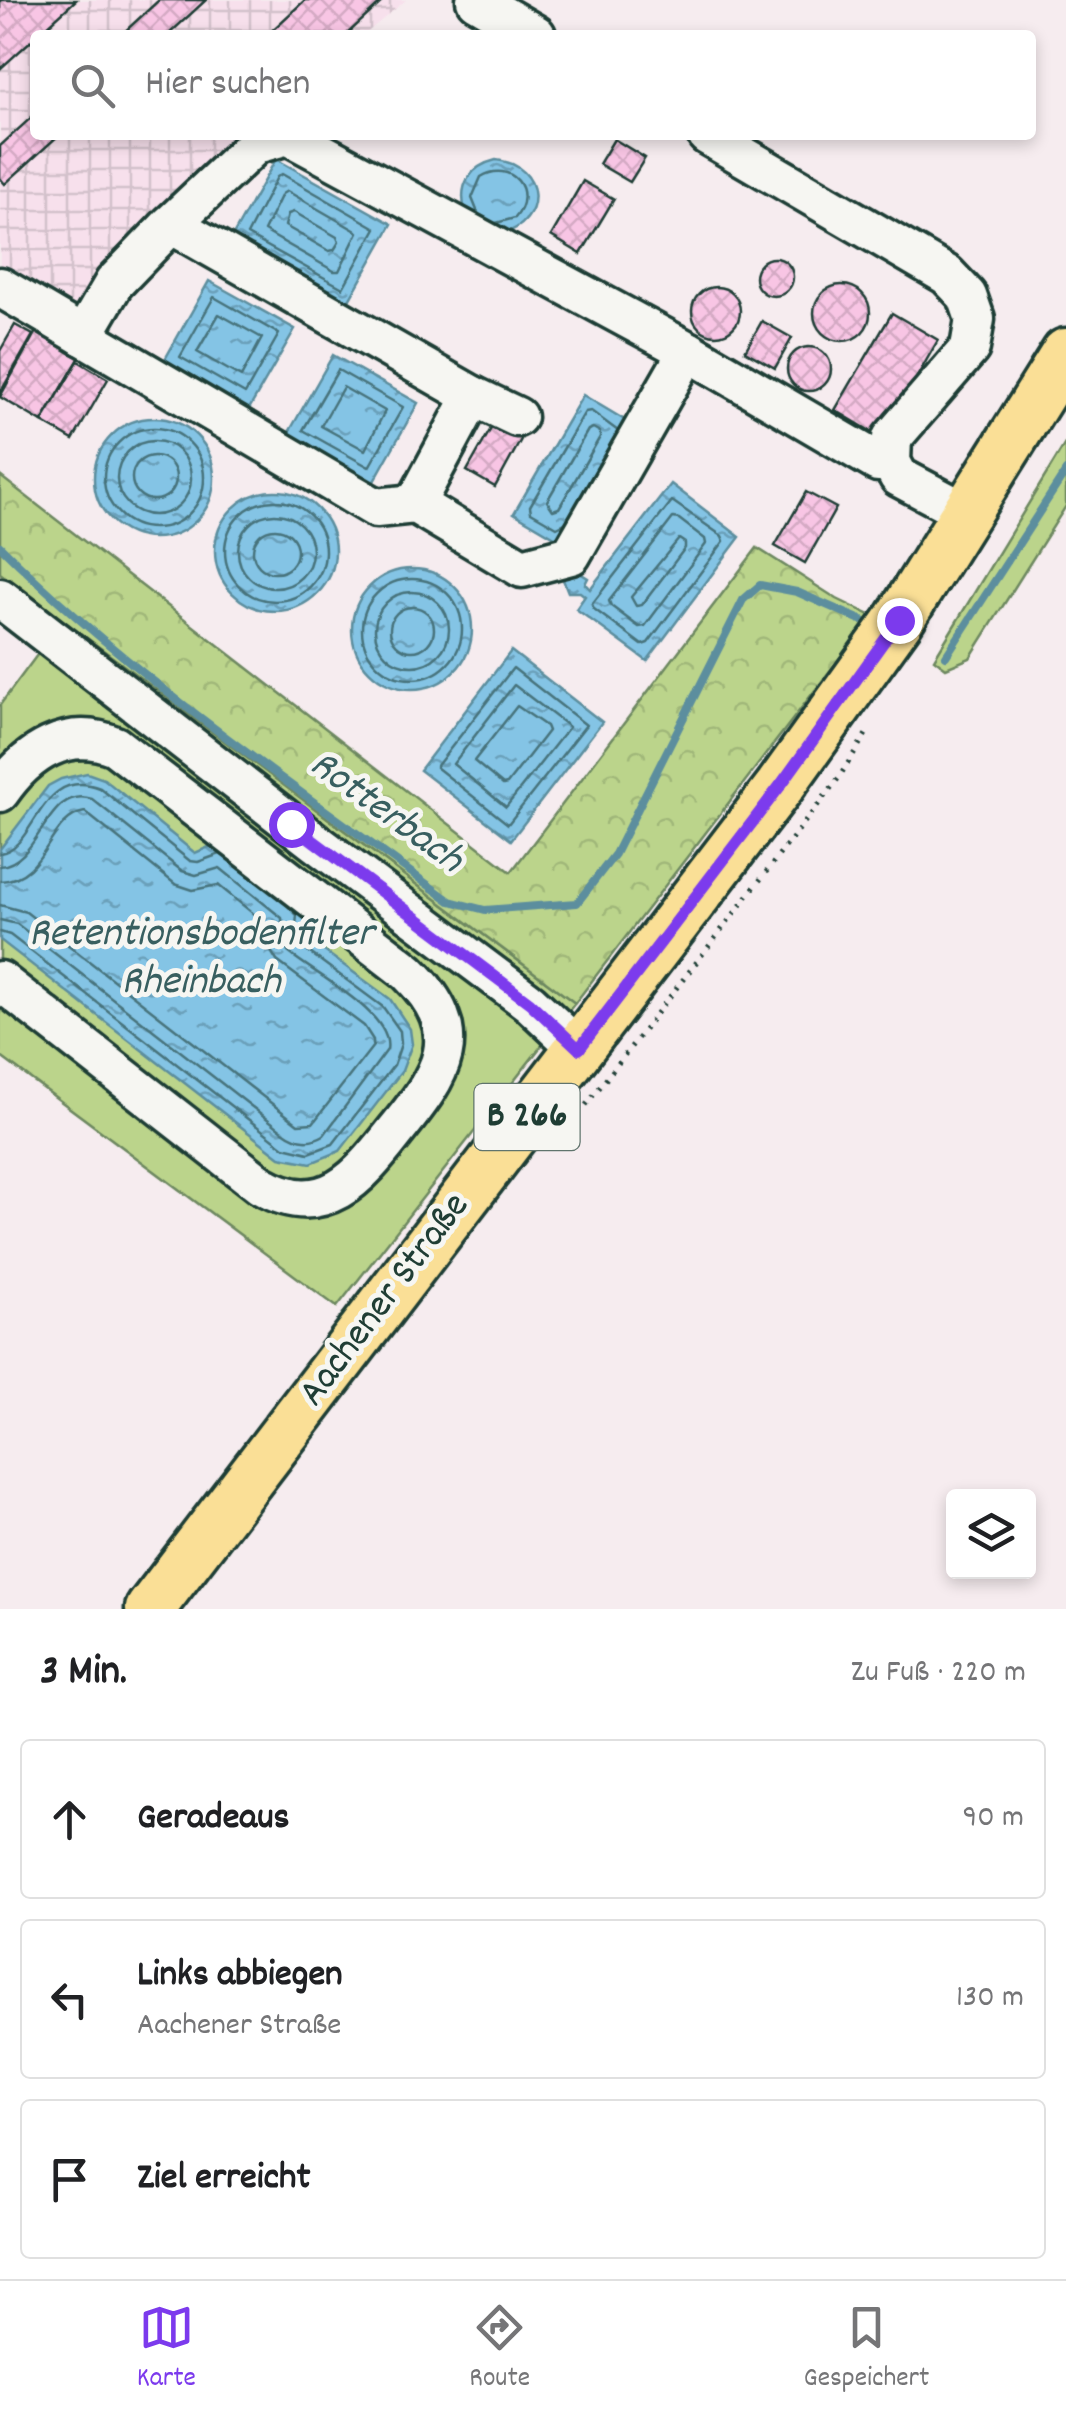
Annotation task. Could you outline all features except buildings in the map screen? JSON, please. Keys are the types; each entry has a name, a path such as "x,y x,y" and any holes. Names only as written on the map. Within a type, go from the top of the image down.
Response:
{"main road":[{"name":"Aachener Straße","path":"150,1609 780,786 899,620 1066,354"}],"lane":[{"path":"476,0 527,30"},
{"path":"83,336 114,283 256,144 270,140"},
{"path":"297,140 688,351 878,462 891,462"},
{"path":"717,140 947,274 967,296 975,320 970,348 892,438 891,462 899,477 967,513"},
{"path":"171,224 473,396 517,417"},
{"path":"0,287 376,508 415,504 522,568 571,555 688,351"},
{"path":"415,504 473,396"},
{"path":"0,598 530,1003 579,1049"},
{"path":"90,738 104,678"},
{"path":"0,792 32,755 58,742 90,738 115,746 408,972 440,1010 444,1042 438,1073 360,1176 335,1192 291,1197 261,1185 0,982"}],"shaded area":[{"path":"0,0 406,0 370,30 30,30 30,140 238,140 175,193 82,302 53,309 0,276"}],"green space":[{"path":"1066,442 1066,506 970,658 946,668 934,659"},
{"path":"0,476 511,872 757,548 837,599 872,616 575,1003 0,573"},
{"path":"63,620 575,1003 337,1307 0,1056 0,705"}],"water":[{"path":"276,159 392,224 347,304 231,239"},
{"path":"496,160 524,172 534,195 527,218 501,234 465,210 463,201 468,178"},
{"path":"209,281 295,329 249,409 164,361"},
{"path":"333,355 418,403 373,483 288,434"},
{"path":"583,395 633,425 565,543 514,513"},
{"path":"154,418 177,423 196,436 209,455 214,478 209,501 196,520 177,533 154,538 131,533 112,520 99,501 94,478 99,455 112,436 131,423"},
{"path":"671,484 740,537 647,661 576,609 585,596 568,592 562,577 575,570 588,578 585,584 590,589"},
{"path":"275,491 298,496 317,509 330,528 335,551 330,574 317,593 298,606 275,611 252,606 233,593 220,574 215,551 220,528 233,509 252,496"},
{"path":"412,569 435,574 454,587 467,606 472,629 467,652 454,671 435,684 412,689 389,684 370,671 357,652 352,629 357,606 370,587 389,574"},
{"path":"511,651 602,722 511,840 420,770"},
{"name":"Retentionsbodenfilter Rheinbach","path":"87,773 104,779 195,853 223,841 309,910 305,937 390,999 410,1029 412,1044 402,1071 340,1151 311,1163 280,1157 0,940 0,849 48,786"}],"waterway":[{"name":"Rotterbach","path":"946,656 1066,471"},
{"name":"Rotterbach","path":"0,546 106,642 218,731 450,901 485,910 577,903 615,854 743,600 760,585 797,592 863,621"}],"route":[{"path":"291,824 530,1003 579,1049 780,786 899,620"}]}
